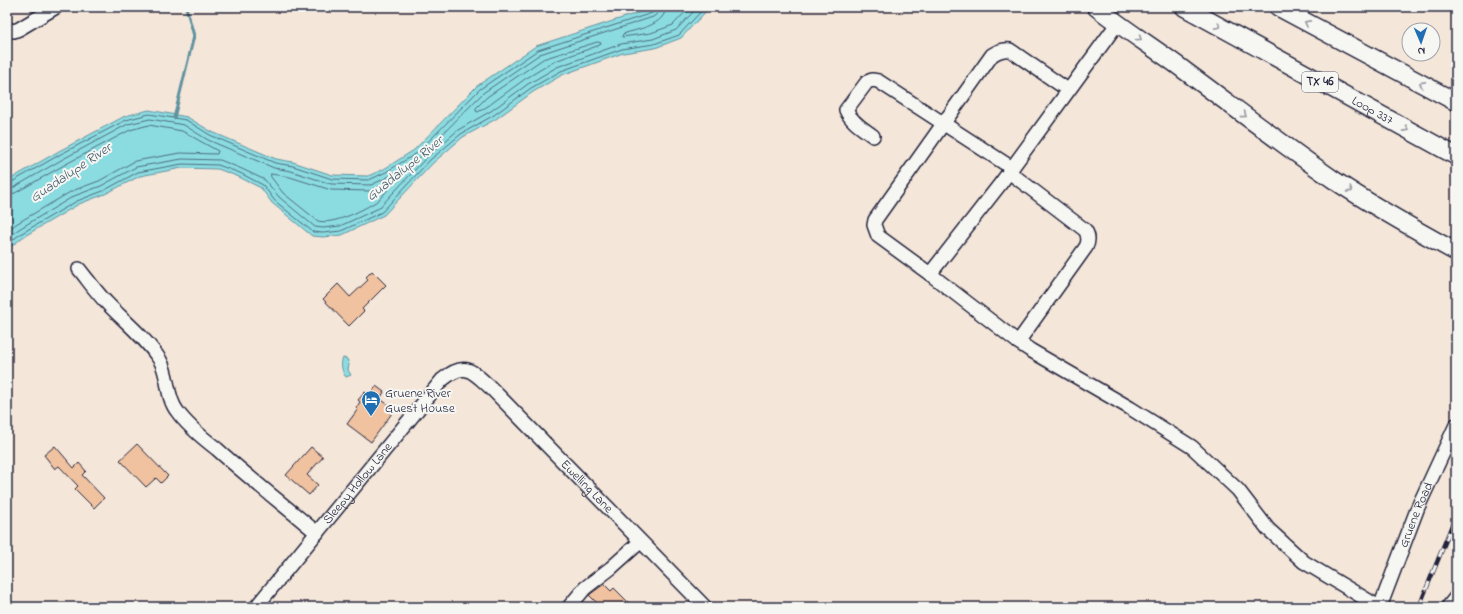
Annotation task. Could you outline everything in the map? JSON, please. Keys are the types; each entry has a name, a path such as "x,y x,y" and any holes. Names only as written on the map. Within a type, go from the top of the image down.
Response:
{"main road":[{"path":"1096,7 1117,24 1169,59 1334,180 1388,215 1456,252"},
{"name":"Loop 337","path":"1184,7 1456,156"},
{"path":"1278,7 1456,102"}],"street":[{"path":"7,29 19,29 56,7"},
{"path":"930,274 1010,170 1117,24"},
{"path":"1068,90 1010,50 1001,50 992,55 875,220 874,225 878,236 1018,342 1130,408 1192,447 1238,490 1268,529 1293,553 1304,562 1380,607"},
{"path":"873,136 852,120 846,110 867,82 872,80 878,81 944,124 1010,170 1085,230 1088,235 1086,247 1018,342"},
{"path":"79,269 106,302 131,325 151,347 161,362 166,375 172,404 177,412 236,466 317,533"},
{"name":"Sleepy Hollow Lane","path":"256,607 442,380 452,372 459,369 466,369"},
{"name":"Ewelling Lane","path":"466,369 491,388 705,607"},
{"name":"Gruene Road","path":"1380,607 1418,507 1456,425"},
{"path":"569,607 585,588 611,568 640,542"},
{"path":"1448,607 1456,597"}],"water":[{"name":"Guadalupe River","path":"656,7 710,7 681,38 655,48 623,53 562,75 533,92 496,119 463,137 433,163 384,215 342,235 323,237 312,236 272,203 261,188 239,177 218,169 182,168 140,176 105,194 79,204 23,237 7,250 7,181 125,116 149,110 187,117 212,132 276,159 293,162 332,175 368,176 384,169 414,150 477,86 536,46"},
{"path":"343,358 347,359 349,364 348,370 351,375 346,377 342,368"}],"building":[{"path":"372,271 386,285 362,309 364,311 349,326 323,299 338,284 350,297 368,280 366,277"},
{"name":"Gruene River Guest House","path":"376,386 384,392 380,399 395,409 371,442 347,424 358,409 356,408 360,402 358,400 365,392 370,396"},
{"path":"137,444 168,476 161,483 156,478 146,487 120,460"},
{"path":"55,446 74,468 79,463 86,471 82,475 104,498 94,508 75,489 78,486 59,466 55,469 44,455"},
{"path":"311,447 323,457 307,475 318,485 309,495 286,475"},
{"path":"604,584 611,591 614,588 633,607 601,607 589,595"}],"waterway":[{"path":"174,118 194,36 186,7"}],"railway":[{"path":"1419,607 1456,515"}],"place":[{"name":"Gruene River Guest House","path":"371,417"}]}
